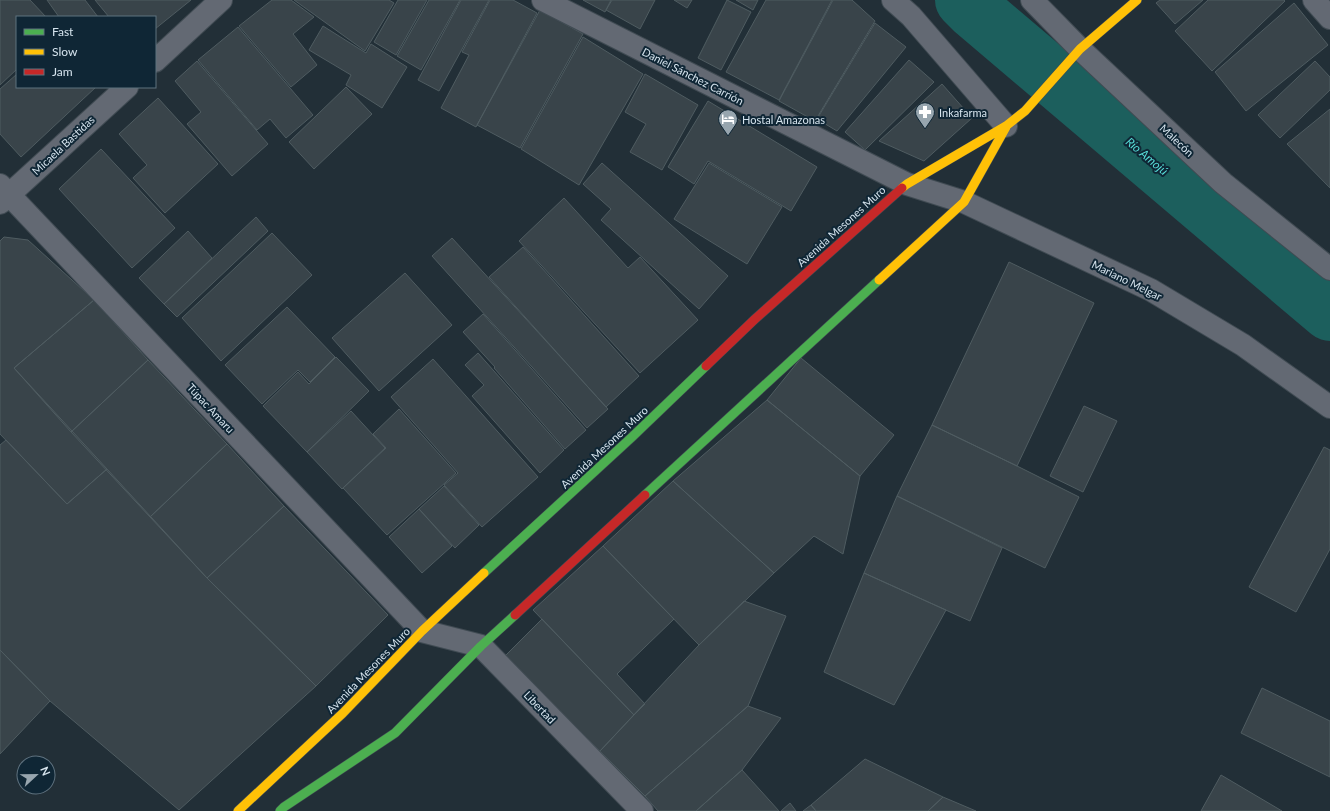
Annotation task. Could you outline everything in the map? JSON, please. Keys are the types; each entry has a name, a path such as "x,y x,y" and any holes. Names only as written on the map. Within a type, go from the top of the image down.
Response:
{"street":[{"path":"156,60 221,0"},
{"name":"Daniel Sánchez Carrión","path":"543,0 907,184"},
{"path":"893,0 911,16 1006,126"},
{"name":"Malecón","path":"1032,0 1073,56 1223,183 1330,269"},
{"name":"Avenida Mesones Muro","path":"238,811 344,713 422,631 632,437 755,319 907,184 1006,126 1025,111 1073,56 1137,0"},
{"path":"1314,0 1330,18"},
{"name":"Micaela Bastidas","path":"3,194 126,88"},
{"name":"Avenida Mesones Muro","path":"280,811 395,733 481,646 964,202 1006,126"},
{"name":"Mariano Melgar","path":"907,184 964,202 1151,290 1243,345 1330,407"},
{"name":"Túpac Amaru","path":"3,194 422,631"},
{"path":"422,631 481,646"},
{"name":"Libertad","path":"481,646 642,811"}],"building":[{"path":"0,0 30,0 45,16 16,16 16,70 0,85"},
{"path":"47,0 85,0 97,16 58,16"},
{"path":"95,0 191,0 156,28 156,16 108,16"},
{"path":"272,0 291,0 314,17 293,34 317,65 291,87 239,26"},
{"path":"294,0 389,0 394,3 365,51"},
{"path":"398,0 427,0 396,55 374,42"},
{"path":"429,0 460,0 421,70 397,56"},
{"path":"461,0 489,0 439,91 418,80"},
{"path":"490,0 513,0 537,13 476,127 441,108 469,55 462,52"},
{"path":"583,0 611,0 605,12"},
{"path":"612,0 655,0 640,29 606,10"},
{"path":"674,0 692,0 687,8"},
{"path":"727,0 751,12 721,70 698,58"},
{"path":"736,0 758,0 753,10"},
{"path":"766,0 832,0 779,100 726,72"},
{"path":"833,0 852,0 875,21 815,121 779,101"},
{"path":"1160,0 1203,0 1175,24 1156,3"},
{"path":"1208,0 1285,1 1212,71 1175,31"},
{"path":"1294,3 1328,45 1246,111 1215,72"},
{"path":"540,10 583,34 520,148 477,125"},
{"path":"875,23 906,47 837,131 817,119"},
{"path":"323,26 366,53 371,44 407,67 382,108 346,85 351,75 309,50"},
{"path":"238,27 313,115 286,138 270,119 257,130 198,60"},
{"path":"583,37 643,74 579,185 521,149"},
{"path":"909,60 934,82 865,150 845,132"},
{"path":"197,61 268,144 232,176 187,124 201,112 175,81"},
{"path":"1315,61 1330,77 1330,90 1280,138 1258,115"},
{"path":"645,74 698,105 662,170 630,152 646,124 625,112"},
{"path":"16,75 16,88 95,88 21,157 0,134 0,89"},
{"name":"Inkafarma","path":"942,84 972,118 924,161 879,141"},
{"path":"346,87 372,114 314,169 289,142"},
{"path":"158,98 218,164 165,213 133,178 147,165 119,134"},
{"path":"708,101 817,167 791,211 708,161 694,184 668,167"},
{"path":"1330,109 1330,188 1287,144"},
{"path":"101,149 175,228 132,268 59,189"},
{"path":"602,163 728,276 699,309 601,220 611,209 583,184"},
{"path":"709,163 782,207 747,264 674,219"},
{"path":"564,198 628,268 640,257 698,320 640,373 519,241"},
{"path":"256,217 268,231 177,317 164,304"},
{"path":"188,231 212,258 164,304 139,278"},
{"path":"272,233 312,275 221,361 182,318"},
{"path":"4,237 28,240 94,300 14,368 107,469 67,504 0,434 0,241"},
{"path":"452,238 608,409 587,428 432,256"},
{"path":"523,247 639,376 606,407 489,277"},
{"path":"1009,262 1094,303 1017,466 932,425"},
{"path":"405,273 452,325 379,391 332,338"},
{"path":"94,300 148,360 71,432 14,368"},
{"path":"287,307 335,357 310,382 298,370 262,404 225,365"},
{"path":"483,314 586,430 565,449 463,332"},
{"path":"478,353 564,450 540,473 472,396 484,385 465,365"},
{"path":"336,357 369,391 307,452 263,406 298,372 309,384"},
{"path":"801,358 894,435 860,476 767,400"},
{"path":"433,359 538,477 482,527 444,485 458,473 391,397"},
{"path":"148,360 227,444 150,517 71,432"},
{"path":"767,400 860,476 843,554 814,536 774,573 673,481"},
{"path":"1084,406 1117,421 1083,492 1050,476"},
{"path":"399,409 456,473 387,535 343,488 386,448 373,434"},
{"path":"351,411 385,448 342,489 307,452"},
{"path":"932,425 1079,497 1045,568 897,496"},
{"path":"6,440 67,504 107,469 207,578 316,686 179,810 50,701 0,650 0,445"},
{"path":"227,444 284,506 207,578 150,517"},
{"path":"1324,447 1330,450 1330,549 1296,612 1249,587"},
{"path":"673,481 774,573 699,645 603,546"},
{"path":"444,486 479,525 455,548 419,509"},
{"path":"897,496 1002,548 970,621 864,573"},
{"path":"284,506 388,615 316,686 207,578"},
{"path":"419,509 452,546 422,573 389,537"},
{"path":"603,546 674,619 617,674 645,704 634,715 533,610"},
{"path":"864,573 946,610 894,705 824,672"},
{"path":"744,601 786,616 748,706 645,796 600,751 699,645"},
{"path":"542,619 634,715 600,751 505,656"},
{"path":"0,650 50,701 0,754"},
{"path":"1262,688 1330,721 1330,777 1241,733"},
{"path":"748,706 781,718 742,770 696,811 658,811 645,796"},
{"path":"865,759 943,797 928,811 816,811 811,805"},
{"path":"742,770 779,811 696,811"},
{"path":"1221,775 1282,811 1201,811"},
{"path":"943,797 976,811 928,811"},
{"path":"790,803 796,811 781,811"},
{"path":"811,805 816,811 803,811"}],"waterway":[{"name":"Río Amojú","path":"964,0 975,11 1330,312"}],"traffic: fast":[{"path":"645,495 879,280"},
{"path":"484,573 632,437 706,366"},
{"path":"280,811 395,733 481,646 515,615"}],"traffic: slow":[{"path":"902,188 1006,126 1025,111 1080,49 1137,0"},
{"path":"879,280 964,202 1006,127"},
{"path":"238,811 343,713 422,631 484,573"}],"traffic: jam":[{"path":"706,366 755,319 902,188"},
{"path":"515,615 645,495"}],"place":[{"name":"Inkafarma","path":"925,129"},
{"name":"Hostal Amazonas","path":"728,136"}]}
